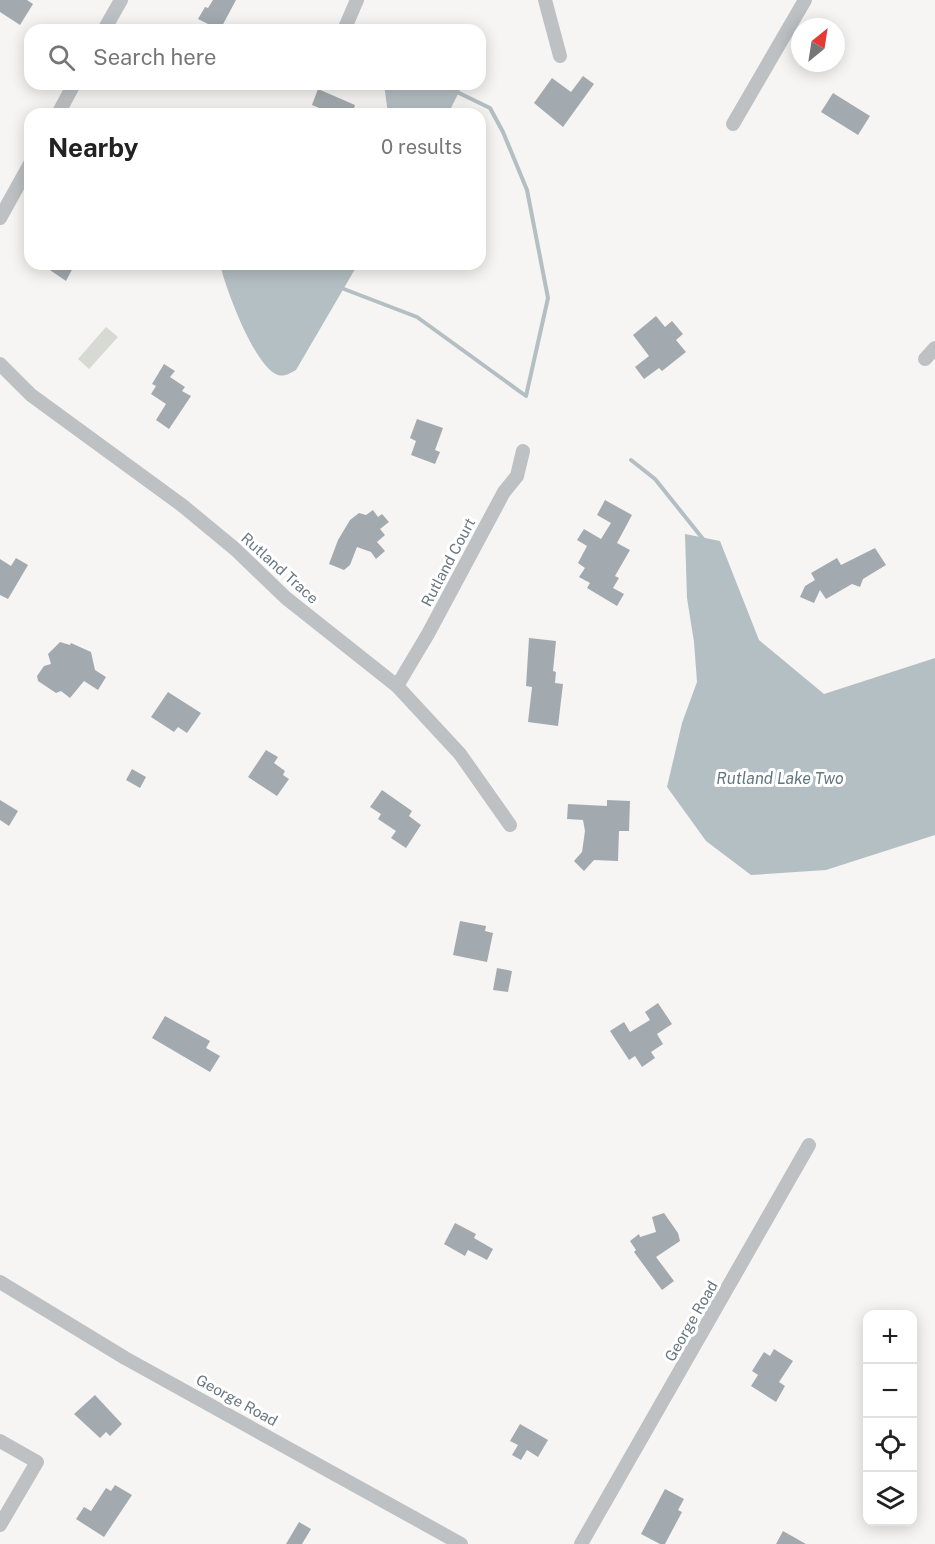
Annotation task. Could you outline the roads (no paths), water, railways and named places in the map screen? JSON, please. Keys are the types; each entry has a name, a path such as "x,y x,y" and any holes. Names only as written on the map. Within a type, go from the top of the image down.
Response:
{"street":[{"path":"107,24 121,0"},
{"path":"347,24 357,0"},
{"path":"545,0 560,56"},
{"path":"733,124 805,0"},
{"path":"61,108 71,90"},
{"path":"0,218 24,175"},
{"path":"925,358 935,348"},
{"name":"Rutland Trace","path":"0,364 31,395 183,506 235,549 286,598 397,686 460,754 510,825"},
{"name":"Rutland Court","path":"397,686 428,634 504,492 517,476 523,451"},
{"name":"George Road","path":"581,1544 809,1145"},
{"name":"George Road","path":"0,1282 125,1358 461,1544"},
{"path":"0,1441 37,1462 0,1525"}],"water":[{"path":"385,90 460,90 451,108 387,108"},
{"path":"222,270 354,270 296,370 283,375 278,375 269,369 260,358 242,326"},
{"name":"Rutland Lake Two","path":"685,534 720,541 759,640 824,694 935,658 935,835 826,870 751,875 706,841 667,787 682,723 697,682 687,598"}],"waterway":[{"path":"344,289 417,317 526,396 548,298 527,190 503,132 490,108 459,93"},
{"path":"631,460 655,479 703,539"}]}
